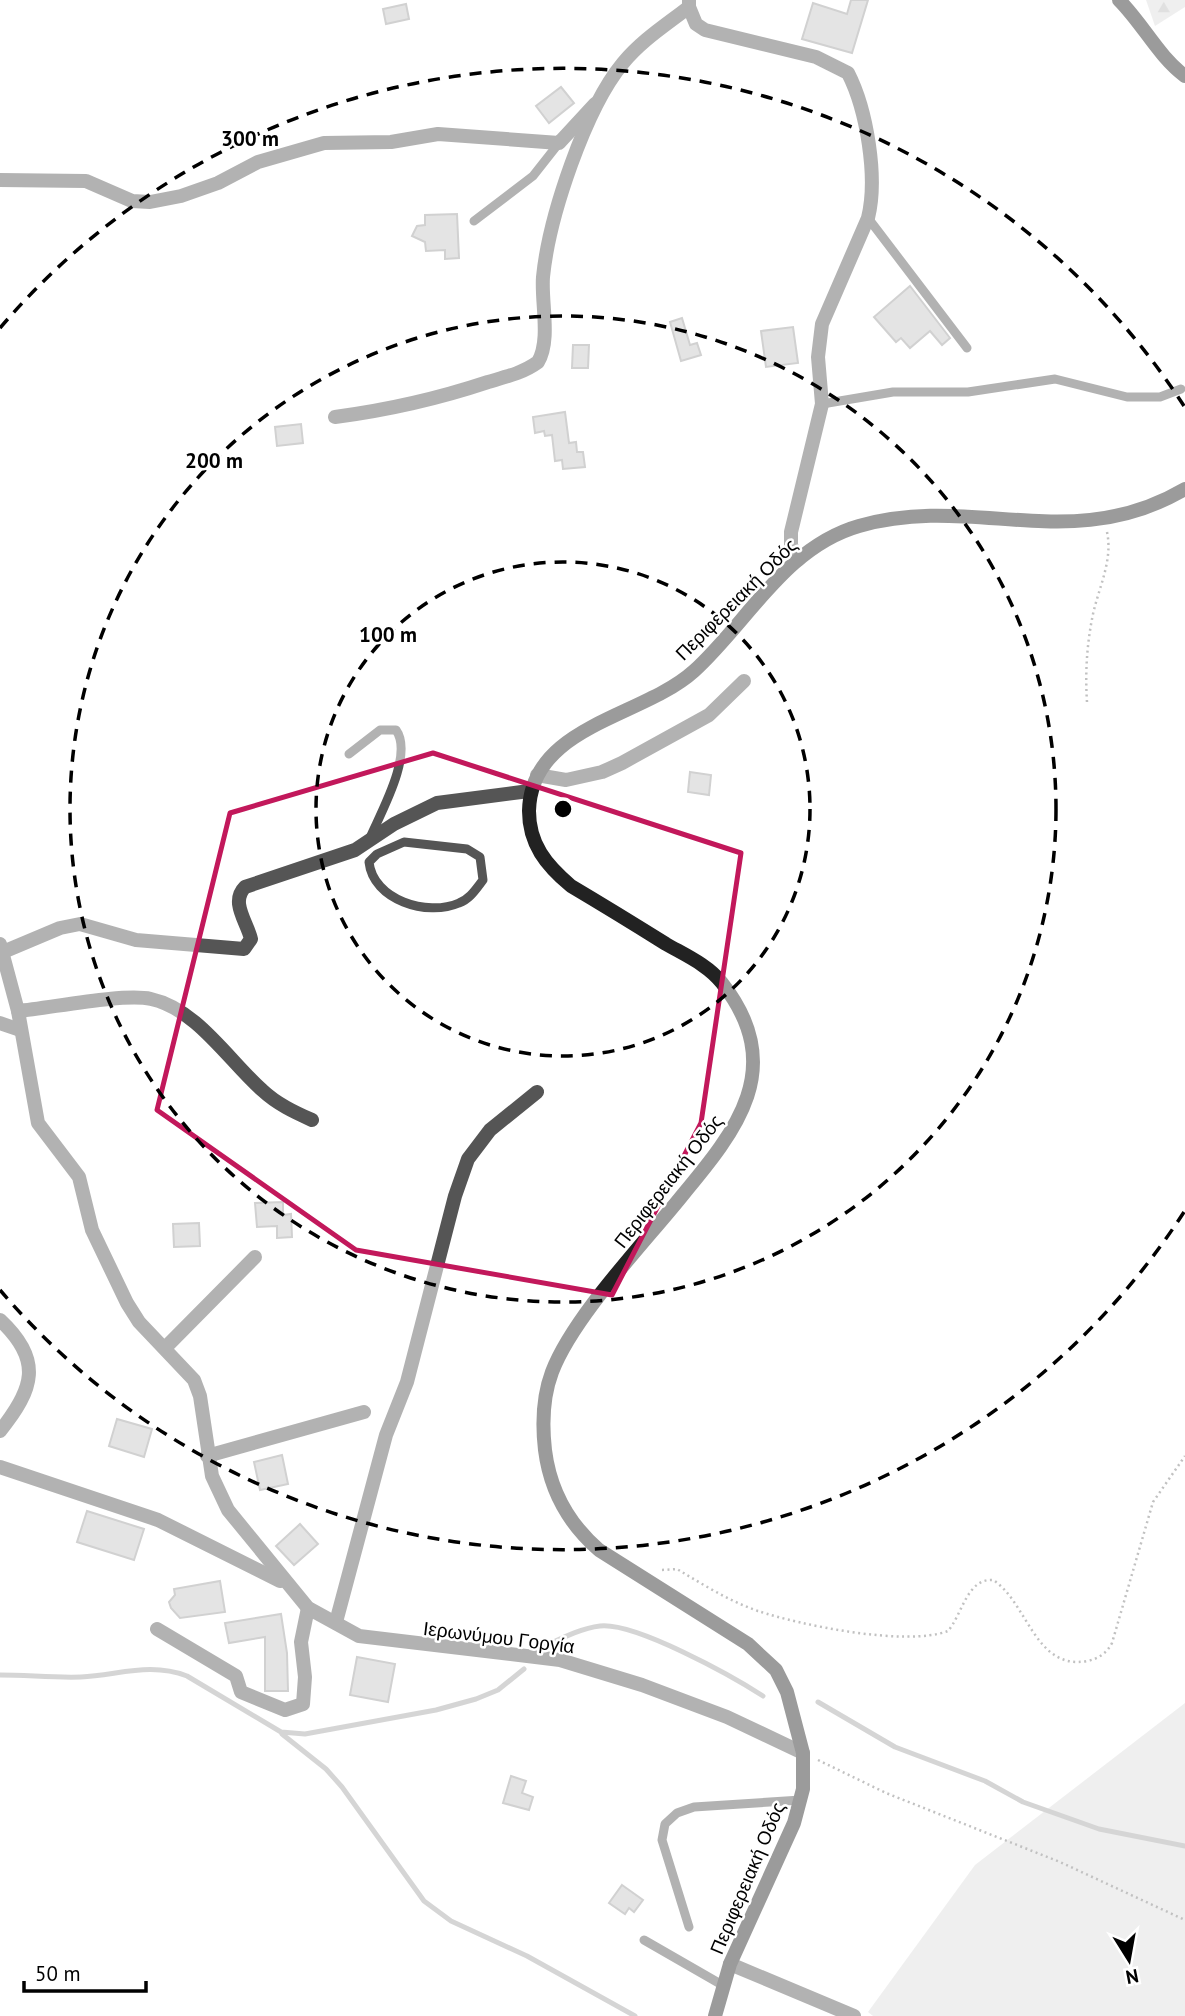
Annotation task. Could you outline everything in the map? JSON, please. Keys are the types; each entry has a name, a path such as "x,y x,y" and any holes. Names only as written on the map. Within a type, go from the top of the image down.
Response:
{"main road":[{"path":"1119,0 1146,29 1166,61 1185,75"},
{"name":"Περιφερειακή Οδός","path":"715,2016 730,1964 794,1823 801,1800 803,1753 787,1692 766,1658 599,1550 581,1533 564,1509 546,1459 543,1424 547,1392 556,1362 578,1327 710,1165 738,1124 750,1094 752,1048 741,1013 713,974 571,886 553,872 542,858 530,830 529,791 553,753 572,738 654,699 689,676 799,559 826,539 855,527 912,514 1053,524 1103,519 1150,507 1185,489"}],"street":[{"path":"0,180 86,181 132,201 150,202 181,196 218,183 258,162 324,143 391,142 438,134 559,143 595,104 625,60 689,3 696,23 705,30 816,57 848,73 861,111 873,186 868,218 822,324 818,348 822,404 791,532 790,546 799,559"},
{"path":"335,417 392,409 442,397 519,372 538,362 543,347 542,281 547,244 595,104"},
{"path":"537,775 566,780 602,772 689,728 709,715 744,681"},
{"path":"157,1629 205,1661 236,1676 241,1692 285,1710 303,1704 305,1677 301,1642 308,1608 228,1510 212,1476 200,1396 194,1380 166,1347 139,1322 127,1303 92,1230 79,1177 38,1123 18,1011 2,948 60,928 80,925 136,940 244,949 251,939 239,903 240,892 245,887 337,858 368,842 394,824 437,803 529,791"},
{"path":"18,1011 140,998 164,1004 196,1025 263,1091 288,1110 312,1120"},
{"path":"0,1023 20,1030"},
{"path":"336,1622 386,1435 407,1382 455,1196 468,1159 490,1130 537,1092"},
{"path":"166,1347 255,1257"},
{"path":"0,1320 23,1345 30,1372 23,1400 0,1431"},
{"path":"207,1456 365,1412"},
{"path":"0,1467 158,1520 288,1585"},
{"name":"Ιερωνύμου Γοργία","path":"308,1608 359,1636 390,1642 560,1660 702,1708 803,1753"},
{"path":"730,1964 854,2016"}],"lane":[{"path":"474,221 533,176 559,143"},
{"path":"868,218 967,348"},
{"path":"822,404 893,392 968,392 1055,379 1127,397 1160,397 1181,389"},
{"path":"349,754 380,730 396,730 402,738 402,753 396,775 368,842"},
{"path":"394,824 404,842"},
{"path":"404,842 467,849 480,857 484,867 483,880 472,895 459,903 427,906 398,900 377,882 371,873 369,862 377,854 404,842"},
{"path":"689,1927 662,1840 665,1824 677,1813 694,1807 801,1800"},
{"path":"644,1940 724,1986"}],"path":[{"path":"1087,702 1089,638 1109,551 1103,519"},
{"path":"651,1583 661,1571 677,1569 758,1611 818,1625 912,1637 948,1631 977,1584 993,1580 1049,1651 1069,1661 1087,1661 1103,1654 1112,1643 1153,1502 1185,1456"},
{"path":"803,1753 886,1793 1060,1862 1185,1920"}],"highlighted area":[{"path":"433,753 741,853 701,1123 612,1295 356,1250 157,1110 230,813"}],"green space":[{"path":"1146,0 1185,0 1185,7 1155,26"},
{"path":"1185,1703 1185,2016 873,2016 868,2012 975,1865"}],"building":[{"path":"851,0 868,0 852,53 802,39 813,3 847,14"},
{"path":"406,4 409,19 386,24 383,9"},
{"path":"561,87 574,103 549,123 536,106"},
{"path":"457,214 459,258 445,259 445,250 426,251 425,242 412,236 417,226 425,225 425,215"},
{"path":"910,286 950,338 942,345 930,331 910,348 901,338 896,342 874,317"},
{"path":"682,318 690,345 697,343 701,355 681,361 670,322"},
{"path":"793,327 798,363 766,367 761,331"},
{"path":"573,345 589,345 588,368 572,368"},
{"path":"565,412 569,443 576,442 577,452 583,452 585,467 563,469 562,460 555,461 552,435 545,436 544,431 535,433 533,417"},
{"path":"301,424 303,443 277,446 275,427"},
{"path":"690,772 711,775 709,795 688,792"},
{"path":"283,1202 283,1215 291,1214 292,1237 277,1238 277,1226 257,1227 255,1203"},
{"path":"199,1223 200,1246 174,1247 173,1224"},
{"path":"117,1419 152,1429 144,1457 109,1446"},
{"path":"282,1455 288,1484 260,1490 254,1462"},
{"path":"87,1511 144,1529 134,1560 77,1542"},
{"path":"300,1524 318,1544 294,1565 276,1546"},
{"path":"220,1581 225,1612 180,1618 171,1608 169,1602 175,1595 174,1589"},
{"path":"281,1614 287,1653 288,1691 265,1691 265,1637 229,1643 225,1623"},
{"path":"357,1657 395,1664 388,1702 350,1695"},
{"path":"511,1776 526,1781 522,1793 533,1797 529,1810 503,1803"},
{"path":"622,1885 643,1900 634,1912 629,1908 625,1914 609,1903"}],"waterway":[{"path":"545,1646 586,1629 616,1627 636,1632 683,1652 763,1696"},
{"path":"0,1675 71,1677 134,1670 173,1672 187,1676 281,1732 305,1734 436,1710 476,1699 498,1690 524,1669"},
{"path":"818,1702 895,1747 985,1781 1023,1802 1099,1829 1185,1846"},
{"path":"282,1734 326,1769 342,1787 424,1901 451,1921 527,1956 635,2016"}]}
